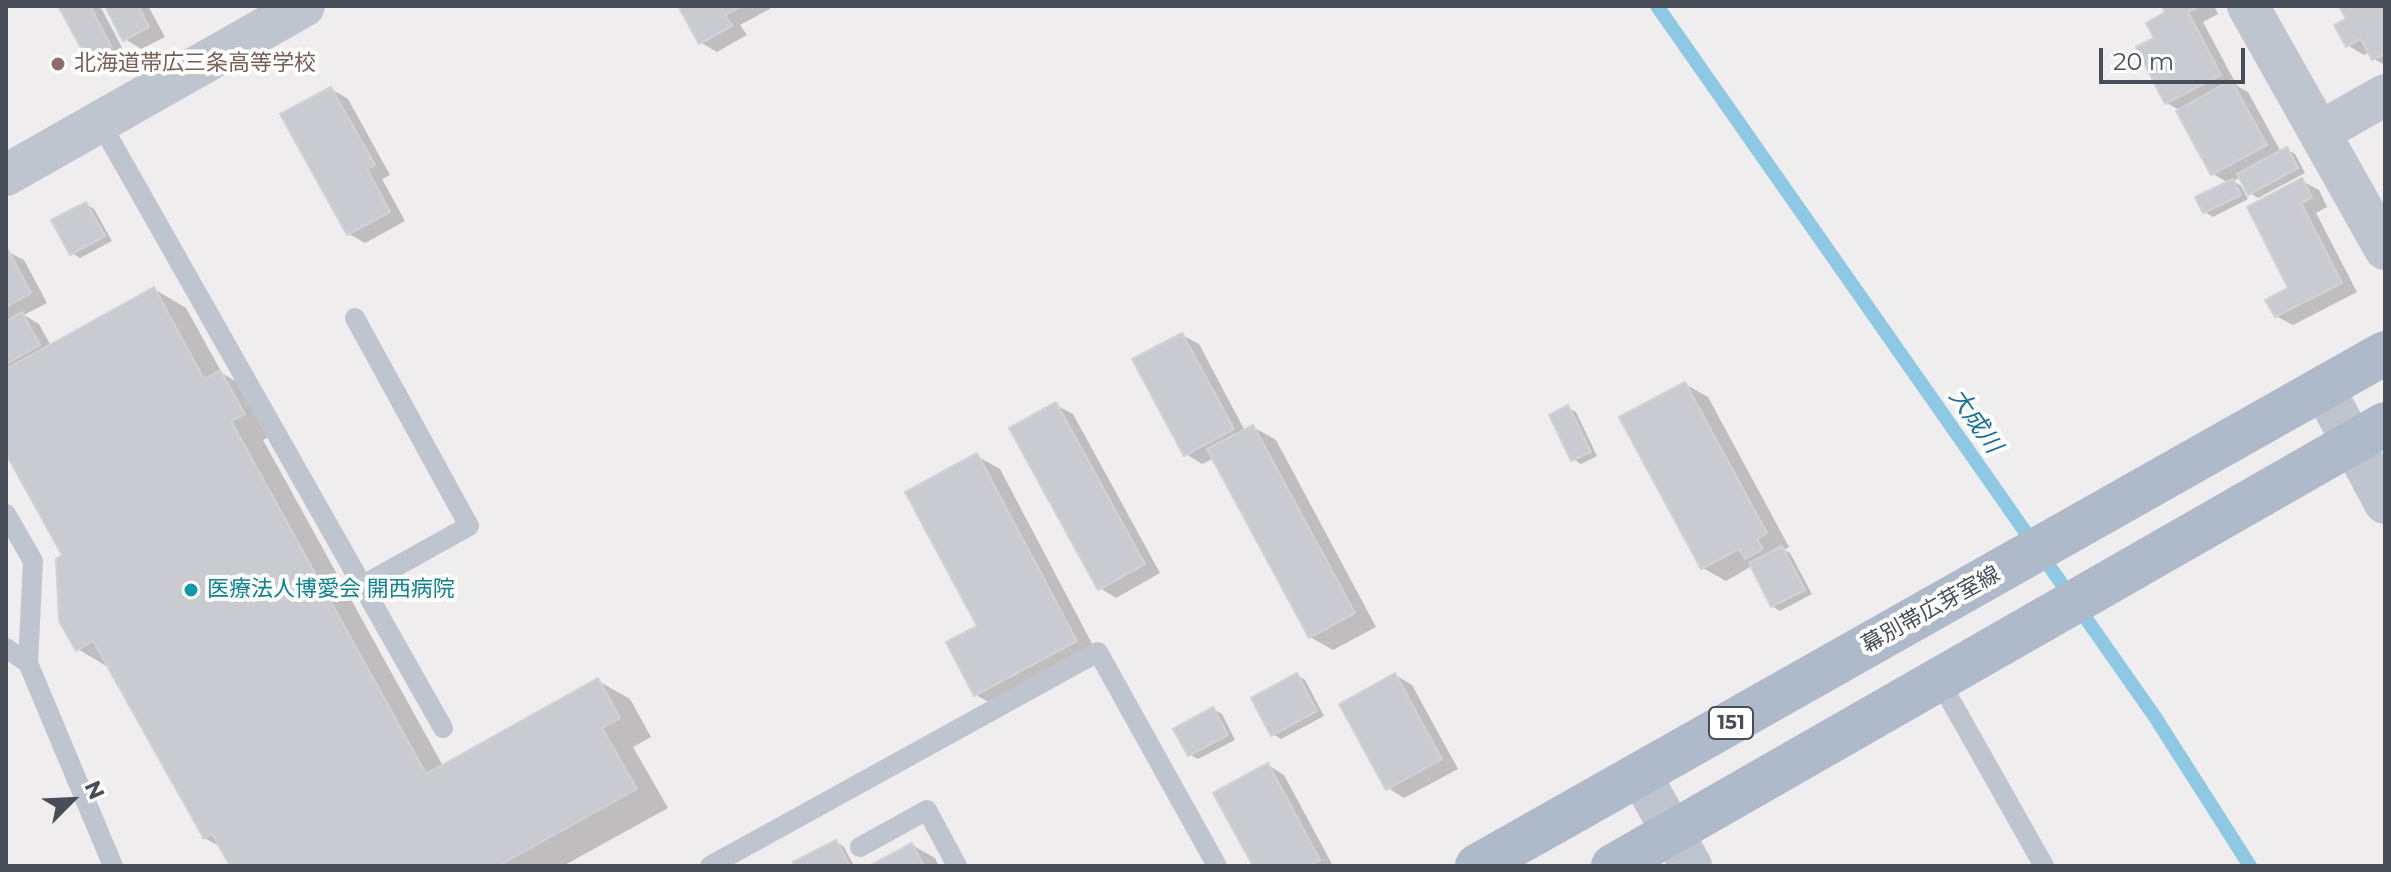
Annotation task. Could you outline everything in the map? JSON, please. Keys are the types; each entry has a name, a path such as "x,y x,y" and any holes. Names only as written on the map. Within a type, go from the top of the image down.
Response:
{"main road":[{"name":"幕別帯広芽室線","path":"1477,866 2385,353"},
{"path":"1613,866 1682,849 1939,680 2369,433"}],"street":[{"path":"6,175 304,6"},
{"path":"2248,6 2385,249"},
{"path":"2320,132 2385,95"},
{"path":"2324,389 2369,433 2385,503"},
{"path":"1640,774 1682,849"}],"lane":[{"path":"100,122 443,728"},
{"path":"355,318 469,526 363,585"},
{"path":"6,514 33,561 28,663 113,866"},
{"path":"6,648 28,663"},
{"path":"710,866 1098,652 1217,866"},
{"path":"1939,680 2044,866"},
{"path":"860,847 927,810 957,866"}],"building":[{"path":"58,6 90,6 112,48 88,61"},
{"path":"105,6 138,6 149,27 123,41"},
{"path":"678,6 742,6 725,15 732,26 699,44"},
{"path":"2162,6 2199,6 2188,12 2221,75 2165,104 2136,47 2154,38 2146,23 2165,12"},
{"path":"2339,6 2385,6 2385,54 2372,60 2361,39 2346,47 2334,25 2346,19"},
{"path":"2231,80 2267,145 2211,175 2176,111"},
{"path":"331,87 375,165 367,169 390,212 347,235 280,114"},
{"path":"2287,147 2298,168 2248,195 2237,174"},
{"path":"2302,178 2312,198 2301,203 2342,283 2275,317 2265,300 2288,288 2247,207"},
{"path":"2233,179 2241,195 2203,213 2195,197"},
{"path":"86,202 105,236 70,255 51,220"},
{"path":"6,249 31,293 6,307"},
{"name":"医療法人博愛会 開西病院","path":"154,287 204,379 220,370 245,414 231,421 426,774 598,678 620,718 602,728 637,789 498,866 230,866 212,834 204,839 93,641 76,651 59,621 56,559 62,555 6,454 6,369"},
{"path":"22,312 40,345 6,364 6,321"},
{"path":"1182,333 1234,429 1184,456 1132,359"},
{"path":"1685,382 1767,533 1757,539 1763,549 1745,559 1739,549 1701,569 1619,417"},
{"path":"1056,402 1145,564 1098,590 1009,428"},
{"path":"1568,405 1591,452 1571,461 1549,415"},
{"path":"1253,425 1355,613 1309,638 1207,449"},
{"path":"977,453 1077,641 974,696 946,642 977,626 905,492"},
{"path":"1782,546 1805,590 1771,607 1749,563"},
{"path":"1297,673 1317,711 1271,736 1251,698"},
{"path":"1395,673 1442,759 1386,790 1339,704"},
{"path":"1213,707 1228,735 1188,756 1173,729"},
{"path":"1268,763 1320,860 1308,866 1253,866 1213,793"},
{"path":"836,840 850,866 795,866 793,862"},
{"path":"912,843 924,866 869,866"}],"waterway":[{"name":"大成川","path":"1657,6 2155,717 2250,866"}],"place":[{"name":"北海道帯広三条高等学校","path":"58,64"},
{"name":"医療法人博愛会 開西病院","path":"191,590"}]}
